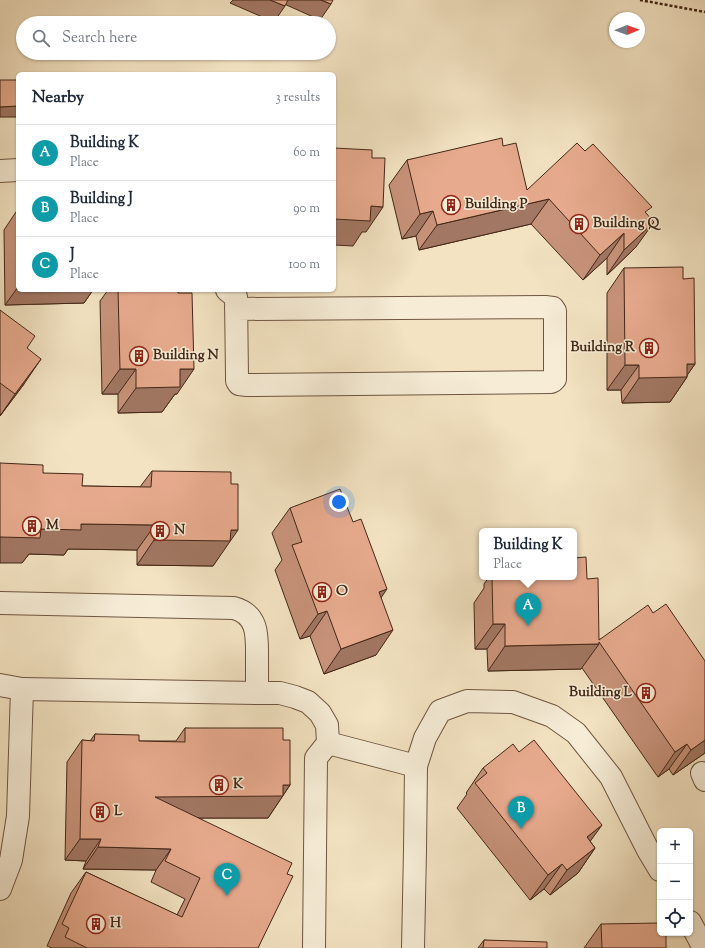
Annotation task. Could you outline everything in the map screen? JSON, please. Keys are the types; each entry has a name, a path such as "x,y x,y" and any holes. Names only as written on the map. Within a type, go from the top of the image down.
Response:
{"lane":[{"path":"0,170 16,170"},
{"path":"231,299 553,308 555,311 555,379 548,382 239,384 237,381 231,299"},
{"path":"0,603 234,608 240,610 251,618 255,625 258,637 257,693"},
{"path":"0,685 22,689 280,693 308,702 320,713 327,726 328,743 316,758 314,948"},
{"path":"0,889 11,860 18,816 22,689"},
{"path":"413,948 416,766 425,738 440,711 467,701 513,702 552,716 576,733 611,777 657,865"},
{"path":"328,743 416,766"},
{"path":"693,928 704,948"}],"path":[{"path":"640,0 705,12"}],"building":[{"path":"270,0 288,0 285,6"},
{"path":"321,0 333,0 331,4"},
{"path":"0,80 16,80 16,106 0,107"},
{"path":"502,138 503,146 516,143 527,190 577,143 585,151 593,144 652,207 645,212 654,222 624,250 624,233 600,255 549,199 437,225 433,211 420,214 407,160"},
{"path":"336,148 372,150 372,158 385,158 383,207 371,206 370,221 336,219"},
{"path":"683,267 683,279 694,278 695,364 687,364 687,377 639,378 639,365 625,365 624,268"},
{"path":"118,292 192,293 194,369 180,369 180,387 136,388 136,369 120,369"},
{"path":"0,310 35,336 27,348 41,359 15,394 0,383"},
{"path":"0,463 43,465 43,473 83,474 82,486 151,487 152,471 231,472 231,484 238,484 238,530 231,530 230,541 154,540 155,525 81,524 81,530 41,529 40,538 0,537"},
{"path":"340,489 353,522 361,519 387,589 379,592 393,630 341,649 327,611 318,614 292,545 302,542 290,508"},
{"path":"586,557 587,579 598,578 599,640 648,605 653,613 666,604 705,661 705,740 691,750 687,744 675,752 599,642 599,644 505,646 505,624 493,624 492,580 577,580 577,558"},
{"path":"185,728 283,728 283,740 290,740 290,785 283,785 283,796 155,797 292,863 287,874 293,876 258,948 87,948 65,937 69,928 62,924 86,872 182,917 200,878 165,861 171,849 98,847 101,839 80,839 82,740 94,741 95,734 139,735 139,741 185,742"},
{"path":"534,740 602,825 587,837 595,848 567,870 562,864 548,875 475,783 487,773 483,768 513,744 519,752"},
{"path":"657,923 657,936 666,936 666,948 602,948 601,924"},
{"path":"484,940 547,942 547,948 483,948"}],"place":[{"name":"Building P","path":"451,205"},
{"name":"Building Q","path":"579,224"},
{"name":"Building R","path":"649,348"},
{"name":"Building N","path":"139,356"},
{"name":"M","path":"32,526"},
{"name":"N","path":"160,531"},
{"name":"O","path":"322,592"},
{"name":"Building K","path":"528,626"},
{"name":"Building L","path":"646,693"},
{"name":"K","path":"219,785"},
{"name":"L","path":"100,812"},
{"name":"Building J","path":"521,829"},
{"name":"J","path":"227,896"},
{"name":"H","path":"96,924"}]}
